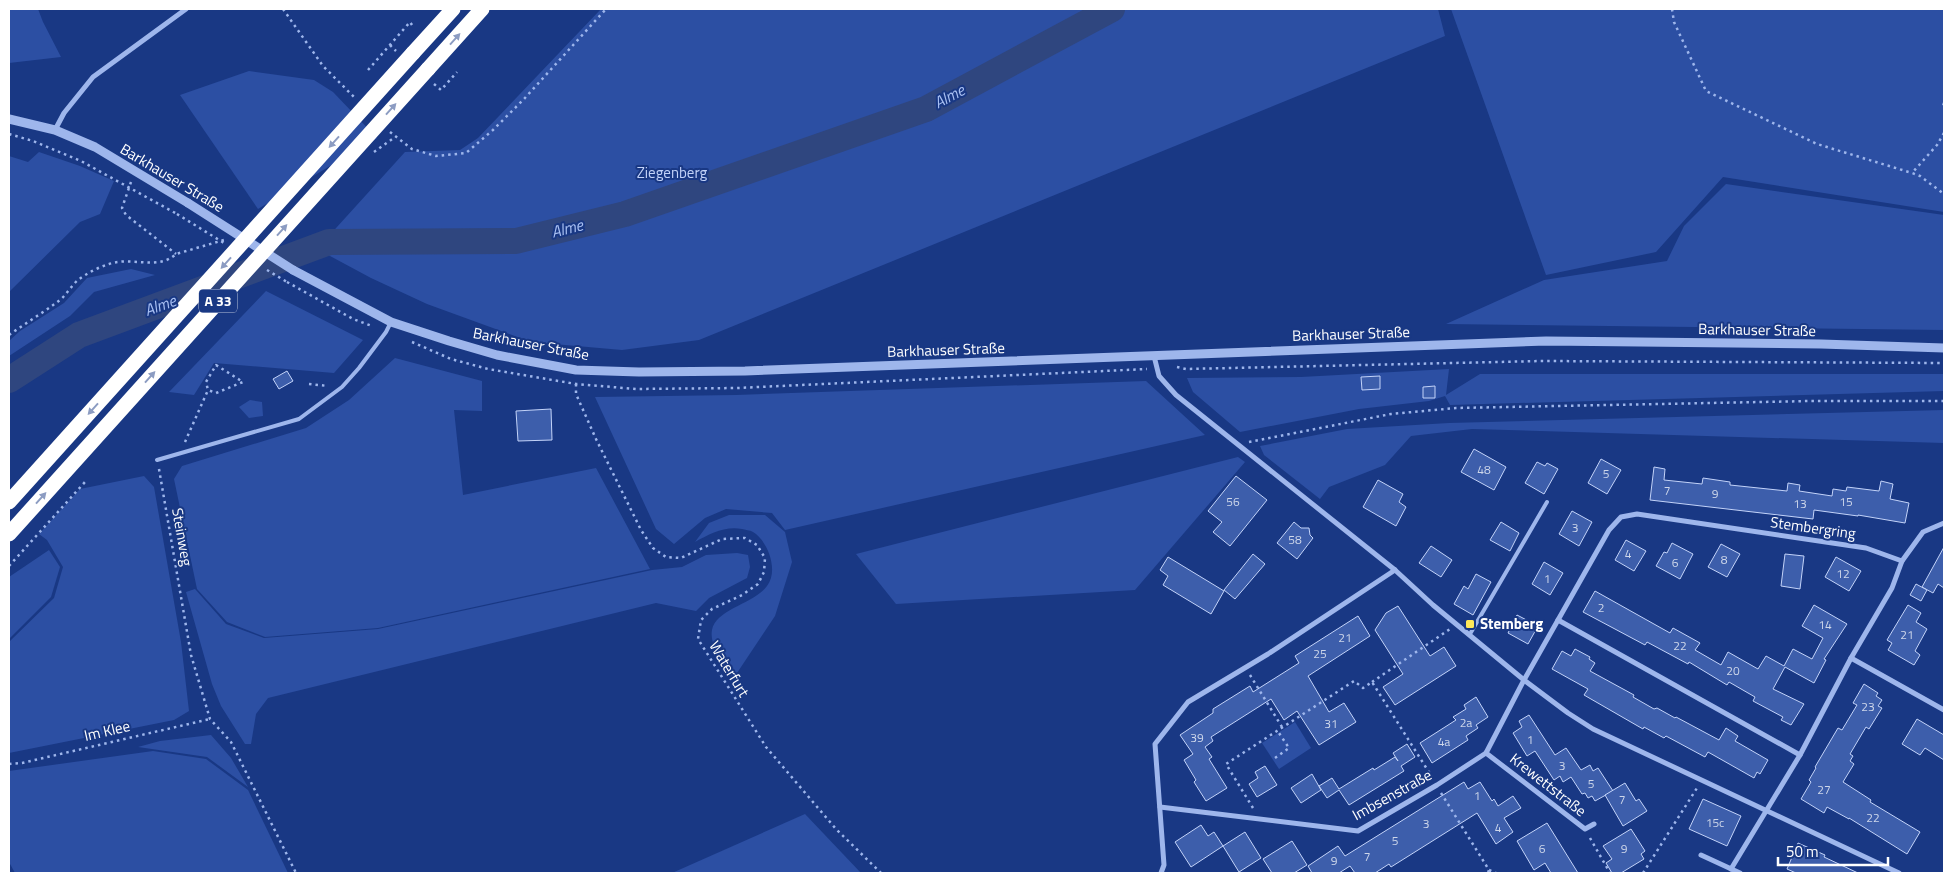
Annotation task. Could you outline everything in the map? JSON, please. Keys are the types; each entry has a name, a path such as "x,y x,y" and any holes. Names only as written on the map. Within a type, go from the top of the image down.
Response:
{"highway":[{"name":"A 33","path":"9,502 452,9"},
{"name":"A 33","path":"9,534 482,9"}],"street":[{"path":"55,130 64,113 93,78 186,9"},
{"name":"Barkhauser Straße","path":"9,119 55,130 95,147 188,203 293,270 391,322 497,355 576,370 639,372 745,371 1546,341 1821,344 1944,348"},
{"path":"1154,356 1159,376 1176,395 1395,570 1524,680 1568,713 1594,729 1899,873"},
{"name":"Stembergring","path":"1524,680 1609,530 1621,517 1637,514 1866,548 1902,561"},
{"path":"1731,869 1800,755 1851,658 1892,588 1902,561 1923,532 1944,523"},
{"path":"1161,873 1164,865 1155,744 1188,702 1246,668 1395,570"},
{"path":"1558,620 1800,755"},
{"path":"1851,658 1944,710"},
{"name":"Imbsenstraße","path":"1160,807 1358,831 1437,785 1486,753 1524,680"},
{"name":"Krewettstraße","path":"1486,753 1585,829 1594,824"},
{"path":"1702,855 1740,873"}],"lane":[{"path":"157,460 299,419 342,387 386,332 391,322"},
{"path":"1470,634 1547,502"}],"path":[{"path":"283,9 324,66 356,98"},
{"path":"389,130 412,149 436,156 466,153 493,130 524,99 606,9"},
{"path":"1672,9 1674,22 1706,91 1817,144 1920,176 1944,194"},
{"path":"368,70 410,22 412,25"},
{"path":"440,90 457,72"},
{"path":"1912,173 1944,133"},
{"path":"9,134 33,141 82,161 178,214"},
{"path":"9,335 60,300 78,280 94,270 125,260 158,264 176,254 126,215 122,208 127,190"},
{"path":"287,282 353,319 386,332"},
{"path":"1156,368 1542,361 1944,363"},
{"path":"185,453 184,446 208,390 206,382 216,365 243,382 216,393 208,390"},
{"name":"Waterfurt","path":"881,873 836,829 766,747 698,639 701,620 712,609 742,595 758,584 764,572 765,558 757,545 744,538 722,539 681,558 666,557 653,548 641,530 596,439 576,394 576,384 636,389 737,388 1126,371 1156,368"},
{"path":"309,384 342,387"},
{"path":"1237,445 1269,436 1391,414 1456,408 1944,400"},
{"name":"Steinweg","path":"157,460 191,655 210,718 231,742 296,873"},
{"path":"9,566 85,482"},
{"path":"1260,820 1226,764 1304,710 1354,681 1363,688 1458,624"},
{"path":"1246,668 1282,727"},
{"path":"1372,682 1437,785 1488,872 1496,873"},
{"name":"Im Klee","path":"9,764 22,763 210,718"},
{"path":"1275,758 1289,748 1277,730"},
{"path":"1643,873 1703,779"},
{"path":"1585,829 1610,873"}],"green space":[{"path":"9,9 38,9 61,57 9,63"},
{"name":"Ziegenberg","path":"601,9 1438,9 1445,36 699,340 622,350 531,342 427,304 371,278 317,249 405,152 460,150 478,138"},
{"path":"1451,9 1944,9 1944,212 1723,177 1656,252 1546,275"},
{"path":"249,71 314,80 333,92 377,138 258,209 180,95"},
{"path":"39,152 80,166 114,181 100,214 80,222 9,292 9,156 28,162"},
{"path":"1726,184 1944,215 1944,330 1446,324 1544,280 1667,261 1684,226"},
{"path":"131,269 155,275 94,292 70,316 9,356 9,341 20,331 64,303 87,278"},
{"path":"266,291 363,340 334,373 214,363 194,395 169,392"},
{"path":"395,358 482,381 482,411 454,410 463,495 596,468 650,569 378,628 265,637 227,622 197,589 174,479 182,466 306,428 349,400"},
{"path":"1449,369 1446,395 1480,374 1944,374 1944,391 1450,405 1445,396 1429,401 1359,409 1240,432 1193,392 1187,378 1301,377"},
{"path":"1146,381 1205,435 785,530 772,513 726,509 705,518 674,544 656,529 595,397 736,395"},
{"path":"250,400 262,402 263,416 249,418 239,407"},
{"path":"1944,410 1944,443 1472,429 1411,436 1385,465 1329,487 1320,499 1264,455 1260,446 1347,429 1449,423"},
{"path":"1238,457 1245,462 1135,590 896,604 856,554"},
{"path":"144,476 154,487 181,642 189,711 174,720 9,753 9,642 54,598 63,567 47,540 39,534 80,489"},
{"path":"729,515 765,515 785,532 792,562 775,616 733,679 715,649 712,630 720,617 753,598 767,586 772,572 772,565 763,542 750,531 735,528 723,530 695,542 709,523"},
{"path":"49,550 60,567 51,597 9,639 9,577"},
{"path":"737,553 748,555 750,567 747,578 709,598 696,611 656,603 268,698 256,714 251,744 245,744 221,706 212,684 186,592 195,589 226,624 264,638 378,629 652,570 682,567 706,555"},
{"path":"1295,722 1311,748 1279,769 1262,743"},
{"path":"211,735 231,758 248,787 207,757 138,747 160,741"},
{"path":"153,751 206,759 248,790 288,873 15,873 9,862 9,771"},
{"path":"805,814 861,873 672,873"}],"building":[{"path":"287,371 293,381 279,389 273,379"},
{"path":"1380,376 1380,389 1362,390 1361,377"},
{"path":"1435,386 1435,398 1423,398 1423,387"},
{"path":"551,409 552,440 518,441 516,411"},
{"path":"1474,449 1506,467 1494,490 1461,472"},
{"path":"1601,459 1621,470 1607,494 1588,483"},
{"path":"1537,462 1545,466 1547,463 1558,469 1544,494 1525,483"},
{"path":"1654,467 1665,469 1664,480 1702,484 1703,478 1730,482 1730,485 1787,491 1788,483 1800,485 1799,491 1832,496 1833,489 1846,491 1847,487 1879,491 1881,481 1893,484 1890,499 1909,503 1905,523 1814,510 1813,519 1650,500"},
{"path":"1236,476 1267,500 1230,546 1213,532 1222,522 1208,511"},
{"path":"1378,480 1403,494 1399,502 1406,507 1396,526 1363,507"},
{"path":"1572,511 1592,522 1579,546 1559,534"},
{"path":"1294,522 1301,528 1309,528 1310,535 1313,538 1297,559 1277,543"},
{"path":"1501,522 1519,533 1510,551 1490,540"},
{"path":"1626,540 1646,551 1634,571 1615,560"},
{"path":"1672,543 1693,554 1680,579 1656,566 1664,552 1667,553"},
{"path":"1721,544 1740,554 1727,577 1708,567"},
{"path":"1431,546 1452,560 1441,577 1419,563"},
{"path":"1944,547 1944,588 1938,584 1933,593 1922,587"},
{"path":"1253,554 1265,564 1235,599 1224,590"},
{"path":"1785,554 1804,556 1800,589 1781,586"},
{"path":"1168,557 1224,591 1211,614 1163,585 1168,576 1160,570"},
{"path":"1836,557 1861,571 1849,591 1825,577"},
{"path":"1544,562 1563,573 1550,595 1532,584"},
{"path":"1476,574 1491,582 1473,615 1454,604 1464,586 1468,589"},
{"path":"1916,584 1927,590 1921,601 1910,595"},
{"path":"1595,591 1670,633 1673,628 1700,643 1695,650 1721,665 1728,652 1758,669 1766,656 1784,666 1793,649 1812,659 1823,638 1802,626 1814,605 1847,624 1824,659 1826,660 1814,683 1785,667 1773,689 1804,704 1791,725 1781,720 1783,717 1753,701 1755,697 1729,682 1727,685 1689,662 1688,664 1647,642 1645,645 1583,612"},
{"path":"1908,605 1921,613 1916,622 1927,629 1915,651 1920,655 1914,665 1888,650 1892,643 1887,640"},
{"path":"1398,606 1430,656 1444,647 1456,666 1395,705 1383,687 1403,674 1375,630 1386,613"},
{"path":"1517,615 1538,626 1528,644 1508,633"},
{"path":"1358,616 1370,636 1308,676 1329,712 1344,703 1356,722 1319,745 1297,711 1284,720 1271,699 1211,737 1213,741 1205,747 1212,757 1209,759 1227,788 1206,801 1194,782 1196,780 1184,760 1193,754 1180,735 1213,713 1213,709 1250,686 1253,692 1299,663 1295,656"},
{"path":"1575,649 1590,657 1589,659 1595,663 1590,671 1634,695 1633,697 1654,709 1657,708 1676,717 1719,740 1726,728 1738,736 1735,741 1768,760 1760,774 1757,772 1754,778 1708,752 1705,757 1666,736 1664,738 1644,727 1643,729 1584,695 1588,689 1552,669 1562,651 1571,656"},
{"path":"1864,684 1878,693 1876,696 1882,700 1878,706 1882,708 1869,729 1866,727 1850,754 1853,756 1850,761 1854,764 1843,782 1871,800 1870,802 1920,832 1907,854 1849,818 1827,807 1824,813 1801,799 1811,782 1809,780 1815,767 1838,728 1842,730 1857,705 1853,703"},
{"path":"1476,697 1488,717 1476,725 1478,728 1466,736 1468,740 1432,763 1420,743 1456,720 1453,717 1466,709 1464,705"},
{"path":"1529,715 1555,755 1566,748 1581,770 1590,765 1593,771 1598,768 1613,791 1595,801 1592,796 1588,798 1585,793 1582,794 1571,777 1563,782 1560,776 1554,780 1535,751 1527,756 1513,733 1522,727 1519,721"},
{"path":"1917,719 1944,735 1944,760 1925,748 1920,755 1902,744"},
{"path":"1407,744 1415,757 1401,766 1404,771 1349,805 1339,790 1327,798 1319,786 1332,778 1339,789 1395,757 1398,761 1393,753"},
{"path":"1265,766 1277,785 1257,797 1249,784 1258,778 1255,772"},
{"path":"1312,774 1321,790 1301,803 1291,788"},
{"path":"1464,782 1468,789 1480,782 1492,801 1494,799 1498,806 1513,796 1521,808 1504,818 1513,832 1496,844 1477,813 1391,867 1389,864 1375,873 1355,873 1350,866 1339,873 1312,873 1308,866 1338,846 1345,856"},
{"path":"1625,783 1636,801 1639,799 1647,811 1623,826 1605,795"},
{"path":"1703,799 1741,816 1727,846 1689,829"},
{"path":"1547,823 1578,873 1551,873 1545,863 1534,870 1517,841"},
{"path":"1201,825 1208,836 1214,832 1223,846 1191,867 1175,842"},
{"path":"1631,829 1645,851 1641,854 1644,859 1621,873 1612,873 1606,863 1612,859 1603,846"},
{"path":"1245,832 1261,858 1239,872 1223,846"},
{"path":"1292,841 1307,865 1294,873 1272,873 1263,859"},
{"path":"1798,843 1858,873 1796,873 1787,869"}],"waterway":[{"name":"Alme","path":"9,380 79,335 329,242 516,241 625,214 926,109 1112,9"}],"place":[{"name":"Stemberg","path":"1470,624"}]}
